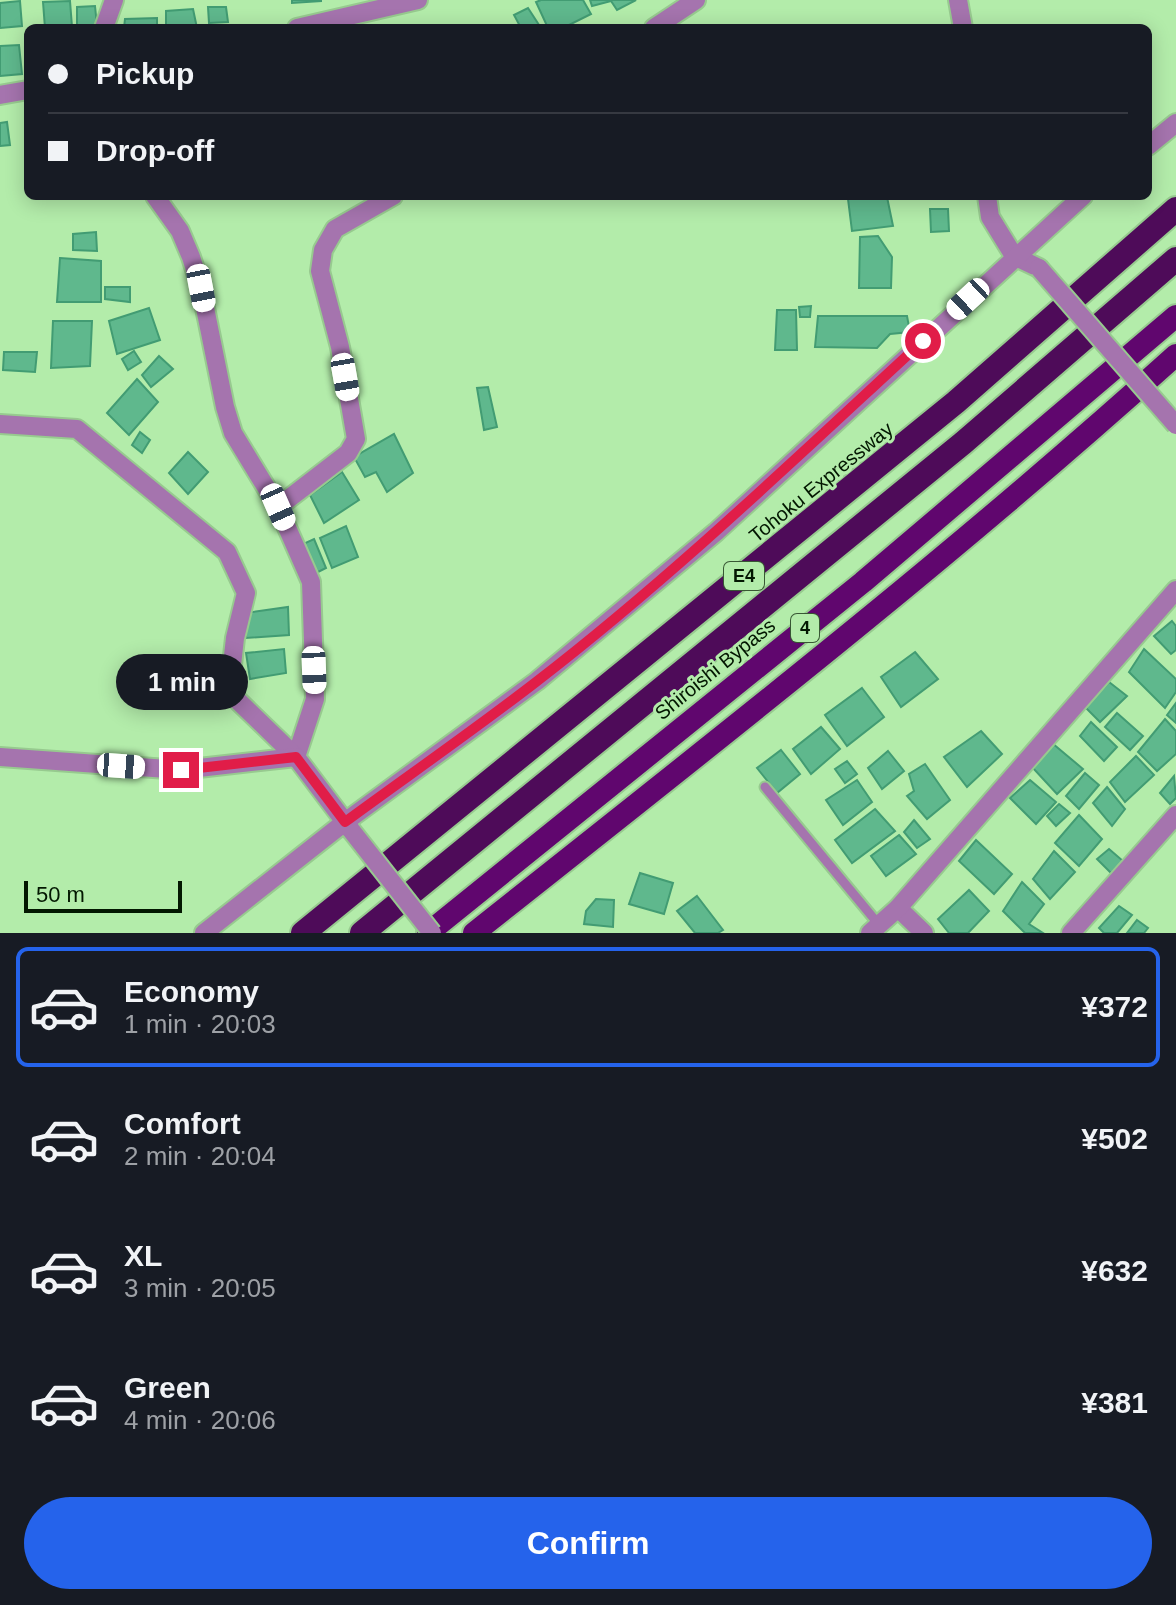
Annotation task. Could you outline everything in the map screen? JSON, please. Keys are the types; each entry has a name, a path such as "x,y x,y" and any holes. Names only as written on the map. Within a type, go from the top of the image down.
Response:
{"highway":[{"name":"Tohoku Expressway","path":"303,933 956,402 1176,209"},
{"name":"E4","path":"362,933 963,443 1176,259"},
{"name":"Shiroishi Bypass","path":"430,933 863,582 1176,316"},
{"name":"4","path":"474,933 793,679 1110,414 1176,355"}],"street":[{"path":"105,24 114,0"},
{"path":"312,24 418,0"},
{"path":"660,24 696,0"},
{"path":"958,0 962,24"},
{"path":"0,95 24,91"},
{"path":"1152,143 1176,123"},
{"path":"158,200 180,231 201,288 233,433 278,507 311,582 315,699 296,757"},
{"path":"278,507 348,453 356,439 340,347 320,271 323,250 335,229 386,200"},
{"path":"988,200 990,217 1014,256 1039,268 1176,425"},
{"path":"204,933 537,681 704,542 1078,200"},
{"path":"0,424 77,429 227,552 246,593 235,638 229,692 296,757 430,933"},
{"path":"875,930 898,908 1176,590"},
{"path":"0,757 181,770 296,757"},
{"path":"1071,933 1176,815"},
{"path":"898,908 924,933"}],"lane":[{"path":"765,787 875,930"}],"building":[{"path":"292,0 321,0 321,1 292,3"},
{"path":"583,0 591,14 571,24 546,24 536,2"},
{"path":"590,0 636,0 617,10 611,1 592,6"},
{"path":"20,1 22,26 0,28 0,3"},
{"path":"70,1 72,24 45,24 43,2"},
{"path":"95,6 97,24 77,24 77,7"},
{"path":"208,7 226,7 228,22 209,23"},
{"path":"528,8 538,24 519,24 514,15"},
{"path":"193,9 196,24 166,24 166,11"},
{"path":"157,18 157,24 124,24 125,19"},
{"path":"19,45 22,74 0,76 0,46"},
{"path":"7,122 10,145 0,146 0,123"},
{"path":"848,200 888,200 893,226 852,231"},
{"path":"930,209 948,209 949,231 931,232"},
{"path":"96,232 97,251 73,250 73,234"},
{"path":"878,236 892,257 891,288 859,288 860,237"},
{"path":"60,258 101,261 101,302 57,302"},
{"path":"105,287 130,287 130,302 105,299"},
{"path":"811,306 810,317 800,317 799,307"},
{"path":"149,308 160,340 117,354 109,321"},
{"path":"777,310 796,310 797,350 775,350"},
{"path":"818,316 907,316 910,332 890,334 877,348 815,347"},
{"path":"53,321 92,321 90,366 51,368"},
{"path":"134,351 141,362 128,370 122,359"},
{"path":"4,352 37,352 35,372 3,370"},
{"path":"159,356 173,369 151,387 142,375"},
{"path":"137,379 158,402 129,435 107,413"},
{"path":"488,387 497,427 484,430 477,388"},
{"path":"140,432 150,440 142,453 132,445"},
{"path":"394,434 413,473 387,492 376,472 365,477 354,457"},
{"path":"188,452 208,472 188,494 169,473"},
{"path":"342,472 359,500 324,523 310,495"},
{"path":"346,526 358,557 332,568 320,538"},
{"path":"314,539 326,568 312,575 301,545"},
{"path":"288,607 289,635 246,638 246,613"},
{"path":"1172,621 1176,626 1176,650 1171,654 1154,636"},
{"path":"284,649 286,673 250,679 246,653"},
{"path":"1144,649 1176,679 1176,692 1165,708 1129,672"},
{"path":"915,652 938,679 901,707 881,677"},
{"path":"1109,682 1127,696 1100,722 1085,707"},
{"path":"862,688 884,717 847,746 825,715"},
{"path":"1176,703 1176,723 1167,715"},
{"path":"1117,713 1143,736 1130,750 1105,727"},
{"path":"1165,719 1176,731 1176,754 1157,771 1138,752"},
{"path":"1091,722 1117,747 1104,761 1080,736"},
{"path":"821,727 840,749 811,774 793,749"},
{"path":"981,731 1002,754 967,787 944,757"},
{"path":"1052,743 1083,769 1057,794 1032,767"},
{"path":"781,750 800,774 777,793 757,768"},
{"path":"888,751 904,771 882,789 868,768"},
{"path":"1136,756 1154,775 1125,802 1110,782"},
{"path":"847,761 857,774 845,783 835,769"},
{"path":"925,764 950,800 927,819 907,796 914,791 909,774"},
{"path":"1085,773 1099,785 1079,809 1066,796"},
{"path":"1174,776 1176,798 1170,804 1160,793"},
{"path":"857,780 872,802 843,825 826,800"},
{"path":"1030,780 1056,802 1036,824 1010,798"},
{"path":"1107,787 1125,809 1112,826 1093,803"},
{"path":"1059,804 1070,813 1056,826 1047,816"},
{"path":"875,809 895,831 852,863 835,840"},
{"path":"1079,815 1102,839 1079,866 1055,843"},
{"path":"914,820 930,839 917,848 904,832"},
{"path":"899,835 916,854 886,876 871,856"},
{"path":"976,840 1012,874 994,894 959,861"},
{"path":"1109,849 1123,861 1112,874 1097,859"},
{"path":"1054,851 1075,872 1050,899 1033,879"},
{"path":"640,873 673,883 664,914 629,904"},
{"path":"1022,882 1044,904 1029,924 1043,933 1025,933 1003,911"},
{"path":"969,890 989,911 968,933 949,933 938,919"},
{"path":"697,896 723,930 718,933 695,933 677,911"},
{"path":"596,899 614,900 613,927 584,924 586,911"},
{"path":"1119,906 1132,915 1117,933 1104,933 1099,928"},
{"path":"1137,920 1148,928 1144,933 1127,933"}],"route":[{"path":"181,770 296,757 345,822 537,681 582,644 716,532 923,341"}]}
